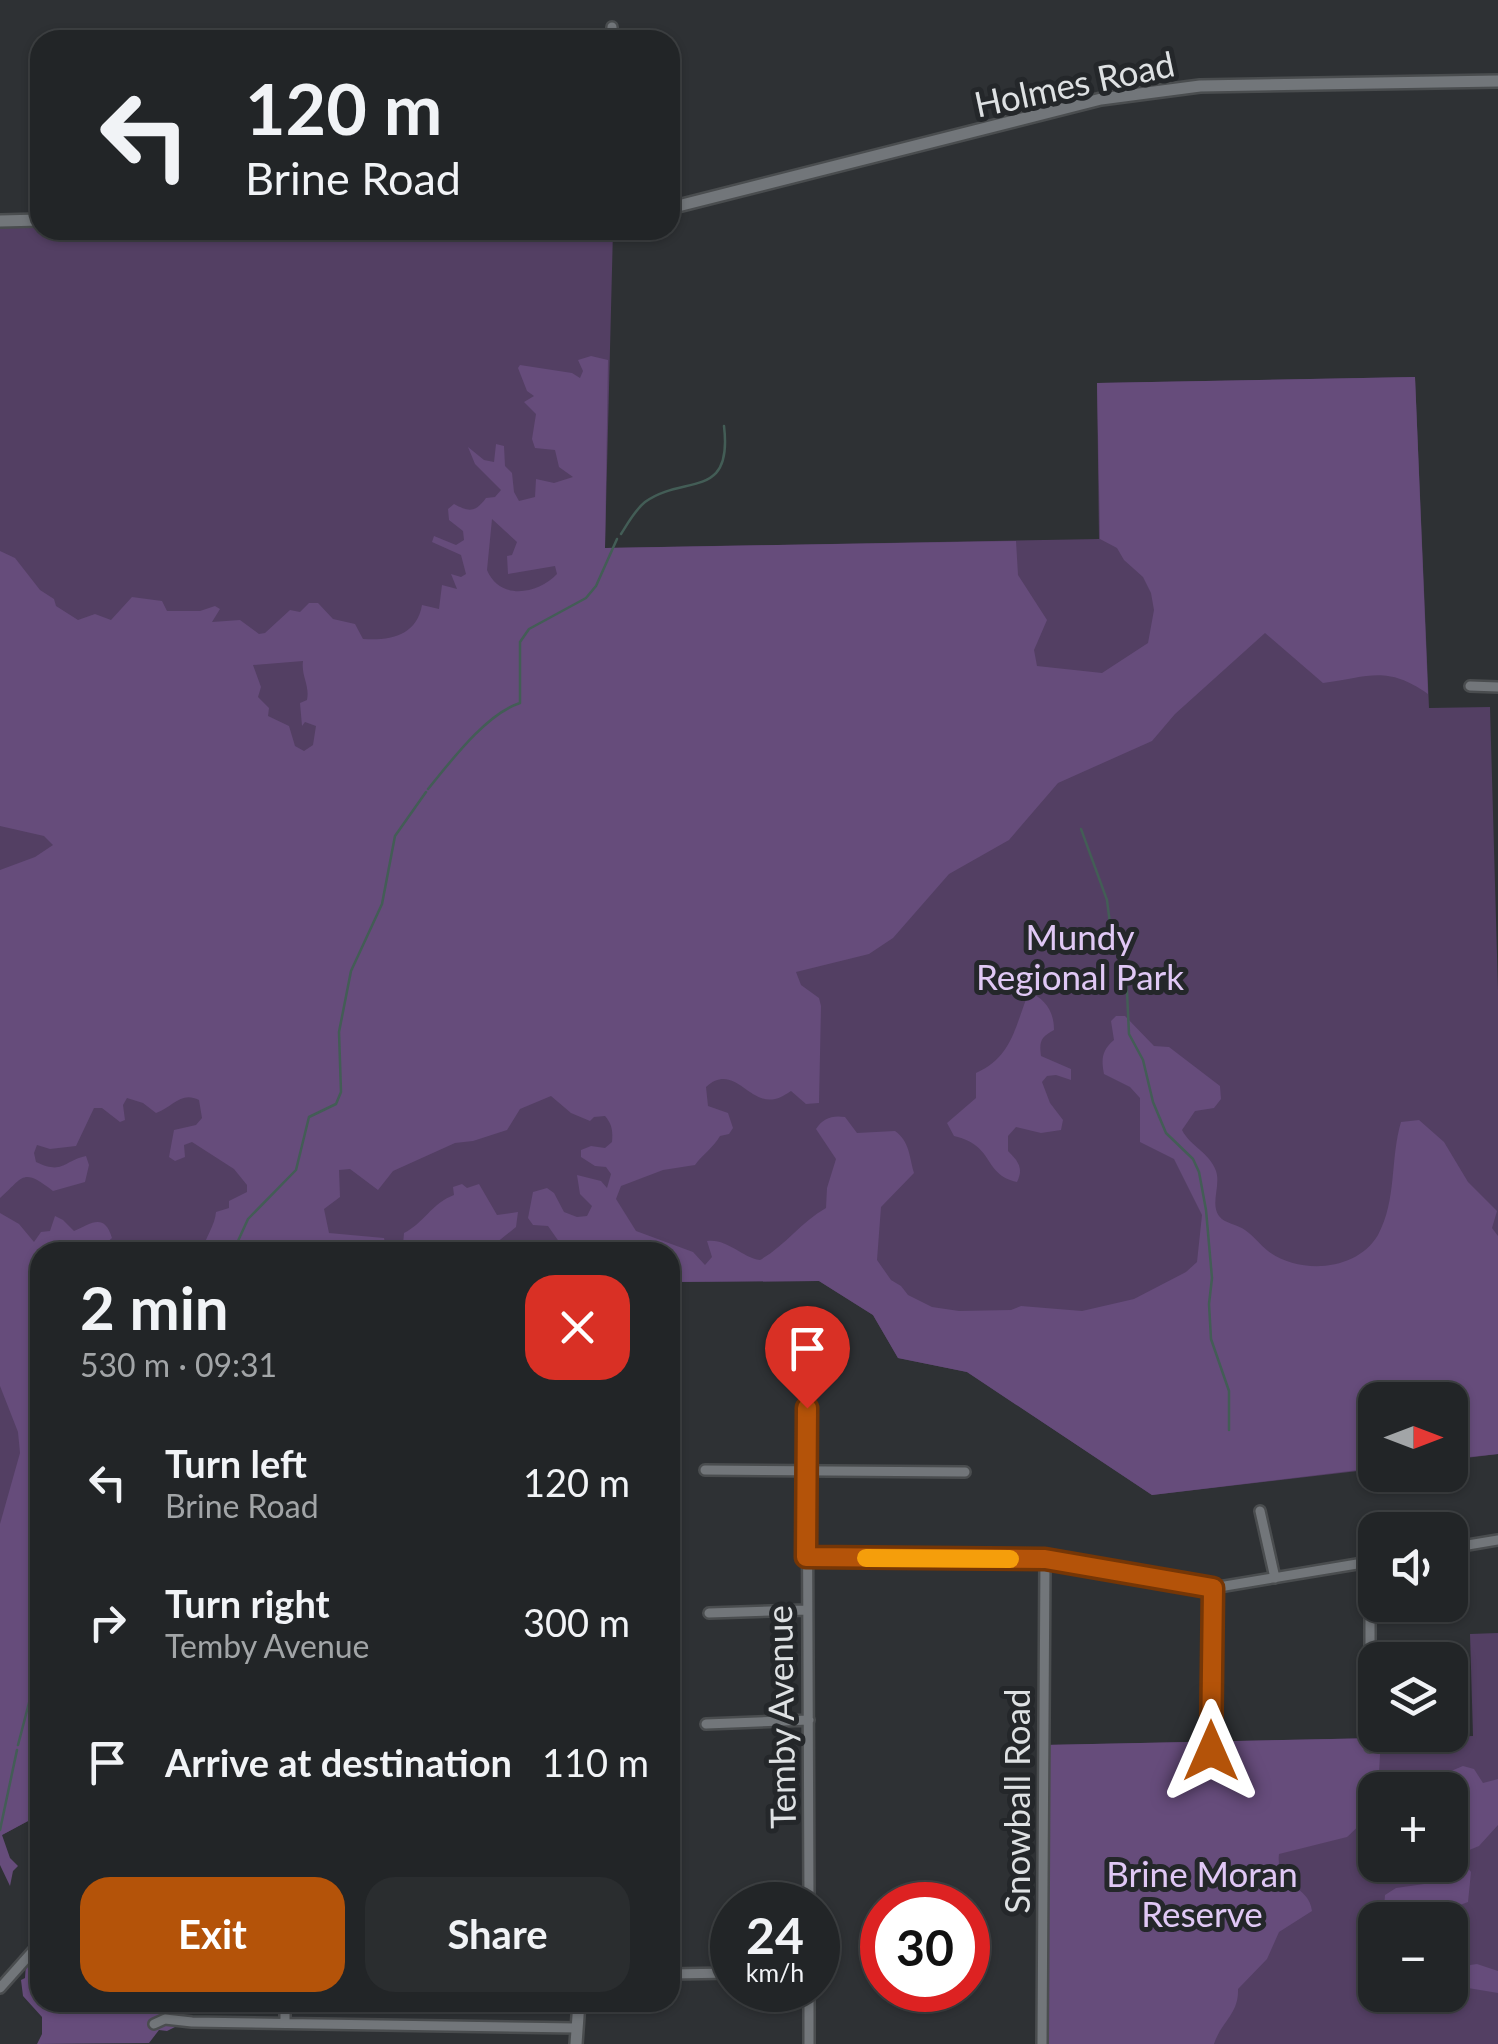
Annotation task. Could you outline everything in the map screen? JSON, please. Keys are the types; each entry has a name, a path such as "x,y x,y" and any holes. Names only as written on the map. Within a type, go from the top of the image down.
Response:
{"street":[{"name":"Holmes Road","path":"680,205 1101,100 1200,86 1498,82"},
{"path":"0,221 30,220"},
{"path":"1470,686 1498,687"},
{"name":"Temby Avenue","path":"807,1408 809,1882"},
{"path":"704,1470 966,1472"},
{"path":"1260,1511 1275,1578"},
{"path":"1468,1545 1498,1540"},
{"path":"806,1557 1045,1559 1213,1588 1358,1563"},
{"name":"Snowball Road","path":"1042,2044 1045,1559"},
{"path":"1211,1751 1213,1588"},
{"path":"709,1612 806,1610"},
{"path":"706,1724 809,1720"},
{"path":"0,1988 30,1954"},
{"path":"680,1974 710,1974"},
{"path":"285,2012 285,2021"},
{"path":"576,2044 579,2012"},
{"path":"809,2012 809,2044"},
{"path":"154,2024 166,2019 577,2028"}],"green space":[{"name":"Mundy Regional Park","path":"30,220 30,240 613,240 605,548 1099,539 1097,383 1415,377 1429,708 1490,707 1498,990 1498,1454 1468,1458 1468,1382 1358,1382 1358,1471 1152,1495 967,1372 898,1358 873,1315 819,1281 680,1282 680,1242 30,1242 30,1821 0,1836 0,221"},
{"path":"591,356 608,360 605,548 1016,541 1018,575 1047,620 1034,650 1037,666 1102,673 1148,643 1154,610 1143,577 1117,548 1100,539 1097,383 1415,377 1428,694 1389,676 1323,683 1265,633 1175,714 1152,741 1058,783 1009,840 949,874 893,938 869,954 796,972 801,985 819,998 821,1006 819,1103 806,1104 791,1091 765,1099 725,1079 706,1087 708,1106 728,1113 733,1128 729,1134 720,1136 695,1165 663,1170 621,1186 616,1199 636,1231 666,1242 559,1242 548,1226 533,1225 528,1218 533,1192 547,1188 564,1212 587,1216 592,1206 580,1194 577,1175 601,1181 607,1188 611,1174 606,1167 595,1166 581,1157 581,1150 591,1146 605,1148 612,1142 611,1125 605,1116 590,1121 571,1113 551,1096 520,1109 507,1130 455,1143 393,1171 378,1190 350,1169 339,1170 340,1197 324,1209 329,1233 384,1238 385,1242 205,1242 216,1212 229,1208 229,1201 247,1192 247,1185 234,1169 192,1142 184,1145 185,1157 175,1161 169,1157 174,1130 196,1125 202,1118 199,1100 187,1097 156,1113 127,1098 123,1105 125,1120 120,1122 102,1108 94,1108 76,1146 50,1149 37,1145 34,1153 36,1162 52,1167 86,1156 89,1165 85,1182 53,1191 29,1177 19,1180 0,1198 0,870 35,857 53,845 44,836 0,826 0,551 15,558 40,590 54,599 56,606 78,620 95,614 111,620 132,597 162,601 167,611 200,611 215,606 220,609 212,622 240,620 259,634 290,610 300,612 309,603 318,603 333,619 355,624 363,639 393,637 415,623 422,605 439,609 442,585 457,589 451,574 466,574 461,555 432,542 434,536 456,545 464,540 463,531 449,520 448,509 454,504 475,509 501,490 475,464 468,447 484,460 494,462 496,444 504,446 505,466 512,473 519,501 535,497 536,479 554,483 573,477 559,467 555,450 535,448 532,439 536,414 524,402 534,396 527,391 520,365 572,373 580,378 583,371 578,360","holes":["492,519 517,542 512,555 507,556 508,574 555,566 557,574 530,590 501,587 487,570","303,661 308,695 300,703 302,726 305,722 316,726 313,745 304,751 295,746 289,726 268,716 269,708 258,697 261,687 253,665"]},
{"path":"1029,992 1048,1006 1054,1023 1054,1030 1042,1040 1041,1056 1071,1069 1071,1080 1056,1075 1047,1076 1042,1082 1050,1103 1063,1120 1061,1130 1041,1133 1016,1127 1008,1136 1008,1151 1020,1169 1017,1182 998,1173 977,1146 954,1136 947,1123 976,1098 976,1073 1005,1049"},
{"path":"1116,1016 1125,1016 1154,1046 1169,1047 1220,1086 1221,1099 1214,1108 1195,1111 1182,1130 1216,1171 1215,1206 1219,1216 1245,1230 1281,1259 1327,1266 1369,1247 1384,1222 1401,1122 1419,1120 1444,1142 1468,1182 1497,1211 1492,1228 1498,1236 1498,1454 1468,1457 1468,1382 1358,1382 1358,1470 1152,1495 967,1372 898,1358 873,1315 819,1281 680,1282 680,1247 693,1252 705,1265 712,1257 707,1241 721,1242 760,1260 826,1208 827,1188 836,1159 816,1129 836,1116 845,1117 857,1133 895,1131 904,1140 914,1173 881,1207 877,1260 908,1295 932,1307 959,1311 1011,1310 1021,1306 1082,1311 1134,1299 1186,1272 1197,1262 1202,1215 1174,1159 1140,1142 1140,1098 1130,1087 1104,1074 1103,1055 1114,1040 1111,1021"},
{"path":"479,1184 497,1215 518,1212 516,1227 497,1242 403,1242 404,1233 454,1195 453,1187"},
{"path":"0,1213 19,1224 34,1242 30,1242 30,1821 2,1835 10,1858 18,1866 10,1886 0,1865 0,1524 20,1453 18,1432 0,1386"},
{"path":"55,1216 74,1231 101,1223 112,1238 107,1242 34,1242 41,1232 50,1231"},
{"name":"Brine Moran Reserve","path":"1498,1633 1498,2044 1042,2044 1044,1745 1358,1738 1358,1752 1468,1752 1468,1736 1473,1736 1470,1634"},
{"name":"Brine Moran Reserve","path":"1358,1738 1358,1752 1380,1752 1379,1772 1358,1772 1357,1827 1347,1837 1279,1854 1282,1873 1305,1895 1312,1911 1279,1932 1267,1959 1238,1989 1233,2012 1214,2044 1042,2044 1044,1745"},
{"path":"1463,1766 1474,1769 1483,1783 1498,1779 1498,1825 1479,1846 1468,1851 1468,1772 1448,1772"},
{"path":"1468,1868 1471,1872 1468,1902 1384,1902 1385,1895 1396,1888 1468,1882"},
{"path":"26,1963 30,1966 30,2004 23,1996 21,1980 25,1978"},
{"path":"1468,1965 1498,1971 1498,1993 1468,1988"},
{"path":"37,2012 180,2015 179,2025 159,2030 149,2043 37,2044 42,2034 42,2017"}],"waterway":[{"path":"621,534 645,502 713,476 721,466 725,450 724,426"},
{"path":"428,789 482,728 520,703 520,642 529,629 586,598 596,586 617,539"},
{"path":"238,1242 248,1219 296,1170 309,1117 336,1104 341,1092 339,1032 351,971 382,904 395,836 426,792"},
{"path":"1081,829 1107,900 1110,924"},
{"path":"1112,934 1126,970 1129,1034 1143,1060 1153,1102 1166,1133 1193,1159 1199,1172 1212,1278 1211,1339 1229,1391 1229,1430"},
{"path":"18,1745 30,1699"},
{"path":"0,1830 17,1750"}],"slow traffic":[{"path":"866,1558 1010,1559"}],"route":[{"path":"807,1408 806,1557 1045,1559 1213,1588 1211,1751"}]}
